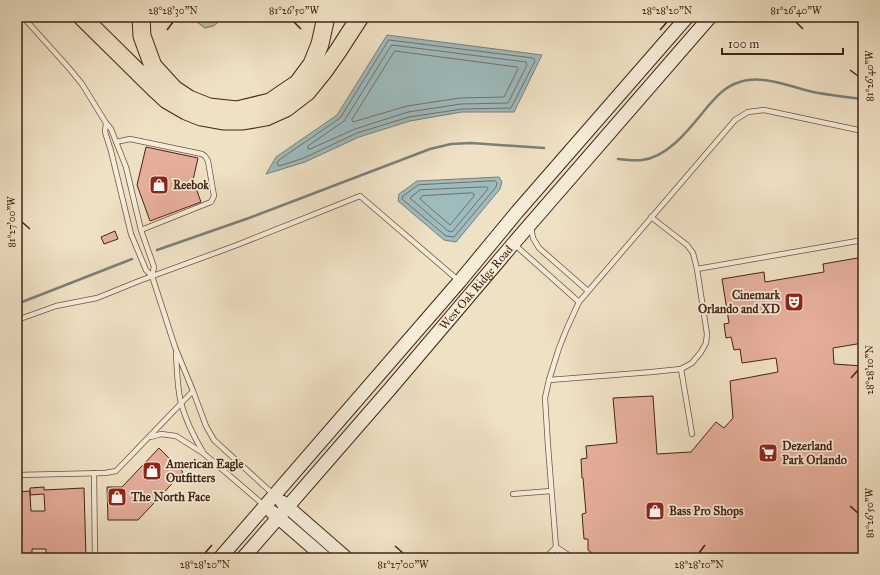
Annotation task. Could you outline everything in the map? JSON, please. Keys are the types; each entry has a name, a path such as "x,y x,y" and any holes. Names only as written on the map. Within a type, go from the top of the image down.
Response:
{"highway":[{"path":"82,17 167,100 186,111 201,117 223,121 243,121 266,117 286,108 307,92 328,66 360,17"},
{"path":"141,17 142,36 153,66 174,89 189,99 209,107 237,110 270,102 298,83 312,64 320,44 326,17"}],"street":[{"name":"West Oak Ridge Road","path":"220,558 460,281 517,212 687,17"},
{"name":"West Oak Ridge Road","path":"243,558 710,17"},
{"path":"513,244 513,228 517,212"},
{"path":"274,495 346,558"},
{"path":"265,506 324,558"}],"lane":[{"path":"23,17 82,84 111,129 126,167 141,230 154,267 152,276"},
{"path":"558,558 551,491 545,398 559,348 579,302 736,120 748,112 764,110 863,131"},
{"path":"106,123 105,132 131,234 146,270 152,276 175,348 206,426 214,440 274,495"},
{"path":"116,142 130,139 202,154 208,161 214,196 211,202 141,230"},
{"path":"111,151 119,149"},
{"path":"17,320 56,306 97,298 360,196 460,281"},
{"path":"549,380 681,369 692,363 706,343 707,334 698,269 693,253 687,245 651,217"},
{"path":"530,225 533,238 539,248 588,291"},
{"path":"698,269 863,240"},
{"path":"513,244 579,302"},
{"path":"175,348 178,389 181,404 191,432 203,453"},
{"path":"681,369 692,434"},
{"path":"17,475 105,473 116,471 150,438 193,391"},
{"path":"150,438 161,434 176,436 203,453 265,506"},
{"path":"94,473 95,558"},
{"path":"513,494 551,491"},
{"path":"546,558 556,547"},
{"path":"556,547 573,558"}],"green space":[{"path":"195,17 225,17 213,26 205,28 197,22"}],"water":[{"path":"387,35 542,55 514,112 462,112 410,121 359,137 305,162 266,174 276,157 337,115"},
{"path":"499,177 502,182 500,189 456,242 444,240 398,201 399,194 417,181"}],"building":[{"path":"146,147 198,158 193,180 201,202 150,221 137,185"},
{"path":"115,231 118,239 104,244 101,237"},
{"name":"Dezerland Park Orlando","path":"863,257 863,343 833,348 834,364 863,366 863,558 616,558 618,555 597,557 588,550 588,539 584,539 582,514 586,513 581,459 587,458 586,446 617,443 613,398 653,396 657,454 691,452 716,422 724,428 733,418 730,381 778,372 776,358 742,363 740,349 734,350 731,337 726,338 724,324 729,323 722,279 764,272 765,282 824,272 823,264"},
{"path":"159,448 183,472 138,520 108,520 107,487 122,487"},
{"path":"44,487 44,490 84,488 86,558 46,558 46,549 32,549 32,558 17,558 17,492 30,491 30,488","holes":["44,494 45,511 31,511 30,495"]}],"waterway":[{"path":"618,159 642,160 652,158 662,153 680,139 722,92 737,83 755,80 773,81 815,92 863,99"},
{"path":"157,250 249,218 430,149 451,144 471,143 544,148"},
{"path":"17,304 132,259"}],"place":[{"name":"Reebok","path":"159,185"},
{"name":"Cinemark Orlando and XD","path":"794,302"},
{"name":"Dezerland Park Orlando","path":"768,453"},
{"name":"American Eagle Outfitters","path":"152,471"},
{"name":"The North Face","path":"117,497"},
{"name":"Bass Pro Shops","path":"655,511"}]}
